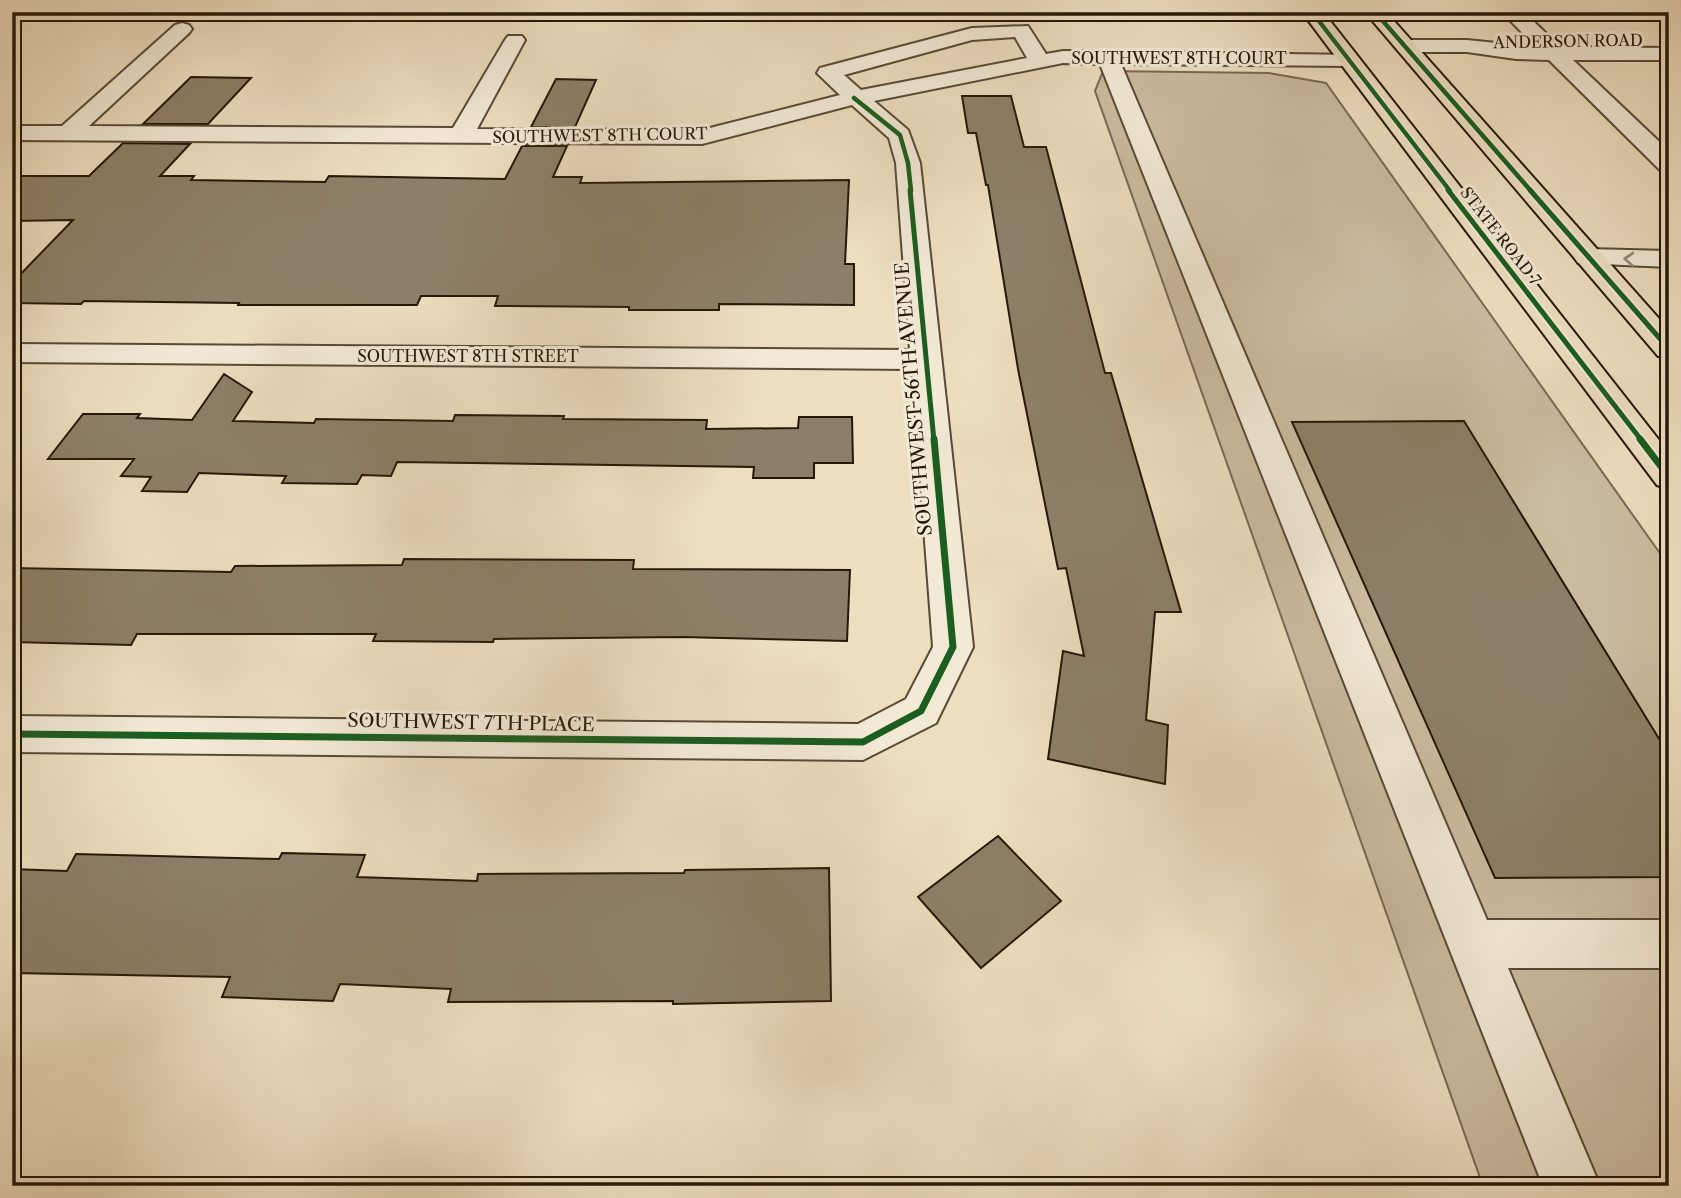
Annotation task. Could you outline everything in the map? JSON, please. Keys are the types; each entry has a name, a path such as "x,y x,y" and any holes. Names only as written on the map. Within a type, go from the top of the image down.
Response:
{"main road":[{"path":"1312,12 1363,36 1405,46"},
{"name":"STATE ROAD 7","path":"1312,12 1669,477"},
{"path":"1375,12 1669,349"},
{"path":"1347,60 1378,67"},
{"path":"1404,77 1471,121"}],"street":[{"path":"1512,12 1669,165"},
{"path":"68,133 182,29"},
{"name":"SOUTHWEST 56TH AVENUE","path":"921,710 953,647 905,153 900,135 828,74 972,33 1021,30 1040,62"},
{"path":"460,137 515,40"},
{"name":"ANDERSON ROAD","path":"1405,46 1467,46 1516,53 1547,46 1629,47 1669,40"},
{"path":"1629,47 1664,63"},
{"name":"SOUTHWEST 8TH COURT","path":"12,133 702,137 855,98 1063,57 1347,60"},
{"path":"1108,58 1572,1186"},
{"path":"1588,257 1659,261 1669,259"},
{"name":"SOUTHWEST 8TH STREET","path":"12,353 924,360"},
{"name":"SOUTHWEST 7TH PLACE","path":"12,734 863,742 921,710"},
{"path":"1473,944 1669,944"}],"shaded area":[{"path":"1103,71 1269,73 1326,83 1669,566 1669,1186 1483,1186 1095,91"}],"building":[{"path":"191,77 251,78 208,124 143,124"},
{"path":"556,79 596,80 575,127 531,127"},
{"path":"962,96 1011,96 1024,147 1046,147 1105,373 1111,373 1181,612 1155,612 1146,720 1168,725 1165,784 1048,759 1063,651 1084,656 1066,568 1058,569 1018,369 988,185 976,133 968,133"},
{"path":"123,143 190,144 160,176 194,176 191,180 325,182 329,176 505,179 522,146 567,146 553,177 582,177 580,183 849,180 845,264 854,264 854,305 719,304 719,310 629,310 629,307 495,306 498,296 421,296 417,305 238,305 239,303 84,301 81,304 12,303 12,283 73,220 12,221 12,176 89,176"},
{"path":"224,374 252,392 233,421 453,421 455,415 564,416 563,419 707,420 706,429 798,428 799,417 852,417 853,463 814,463 814,478 753,478 754,467 397,462 391,476 362,475 357,484 282,483 286,476 199,473 187,492 142,491 151,477 121,476 134,459 48,459 83,414 140,414 137,418 192,420"},
{"path":"1464,421 1669,755 1669,877 1495,878 1292,422"},
{"path":"404,559 634,560 633,569 850,570 847,641 682,637 494,639 493,642 373,641 376,634 137,634 131,645 12,642 12,568 231,572 235,566 402,565"},
{"path":"998,836 1061,901 981,968 918,897"},
{"path":"282,853 365,855 357,877 477,881 478,874 684,873 685,870 829,868 831,1001 673,1004 673,1001 448,1002 451,989 340,984 333,1001 222,997 230,977 12,973 12,869 67,871 76,854 279,859"}],"cycle path":[{"path":"1312,12 1669,477"},
{"path":"1375,12 1669,349"},
{"path":"12,734 863,742 921,711 953,647 908,163 900,135 854,98"}]}
